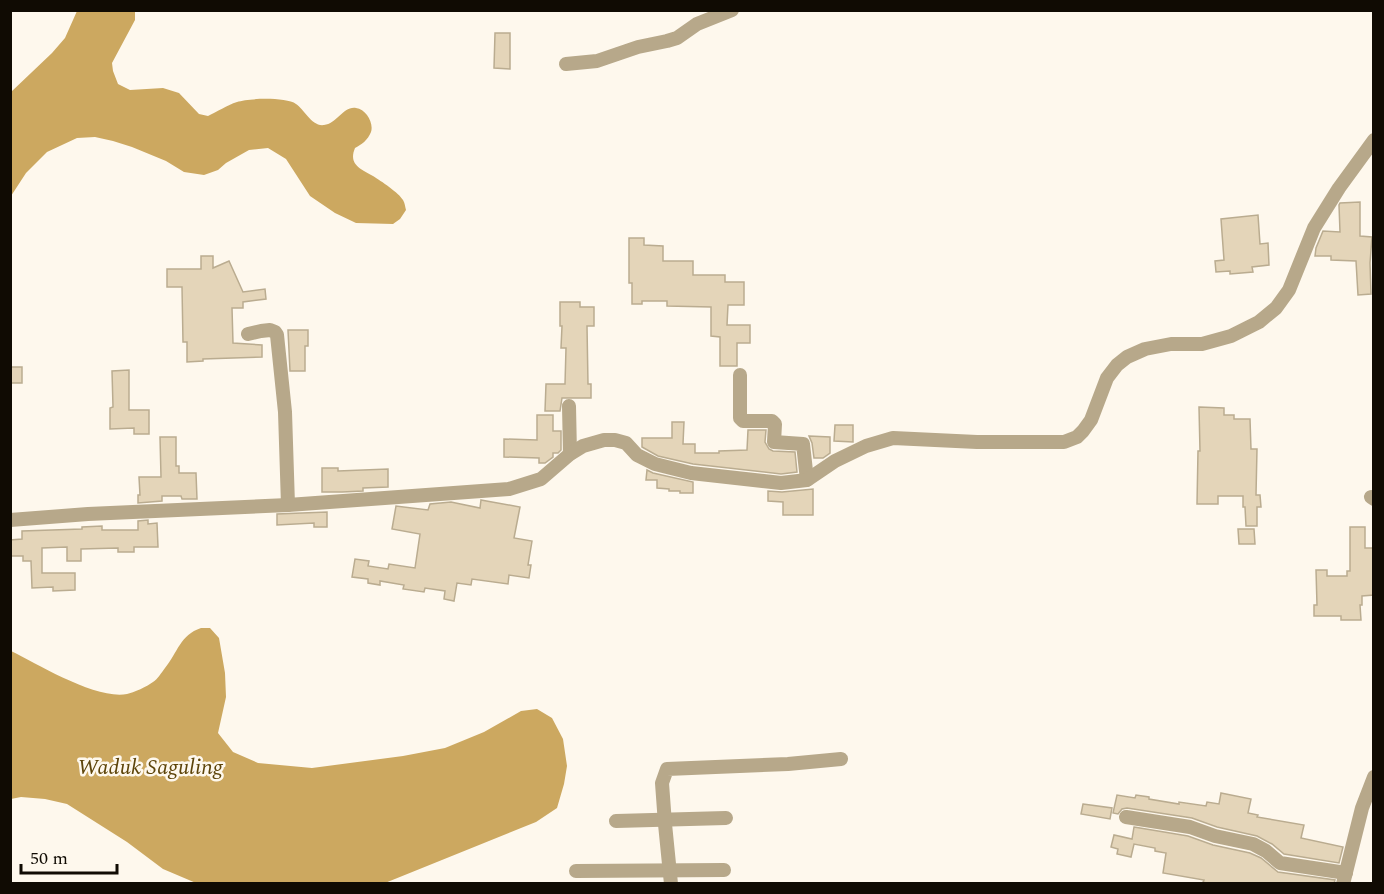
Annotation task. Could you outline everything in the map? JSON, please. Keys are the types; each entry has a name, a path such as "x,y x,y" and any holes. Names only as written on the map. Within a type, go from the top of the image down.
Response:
{"street":[{"path":"566,64 597,61 667,41 676,38 697,24 732,10"},
{"path":"10,520 288,505 509,489 541,479 570,454 583,446 604,440 626,443 638,455 655,464 691,473 781,483 807,480 835,461 866,446 893,438 976,442 1064,442 1077,437 1091,420 1107,378 1127,357 1145,349 1171,344 1202,344 1231,336 1259,322 1276,308 1289,290 1314,228 1339,188 1374,140"},
{"path":"248,334 270,330 277,335 285,412 288,505"},
{"path":"740,375 740,418 742,421 750,422 772,421 775,424 774,441 803,444 807,480"},
{"path":"569,406 570,454"},
{"path":"670,878 662,783 667,769 788,764 841,759"},
{"path":"1126,817 1190,827 1215,836 1253,844 1280,863 1344,878 1362,808 1374,777"},
{"path":"616,821 726,818"},
{"path":"576,872 670,878 724,870"}],"water":[{"path":"77,11 135,11 135,20 112,63 118,84 130,90 163,88 179,93 199,114 208,116 237,102 258,99 276,99 296,104 312,121 320,125 333,122 351,108 360,109 368,117 372,128 366,140 355,148 354,162 360,169 401,197 406,210 400,219 393,224 356,223 335,213 310,196 286,159 268,148 249,150 218,170 204,175 184,172 166,161 132,147 95,137 77,138 47,152 26,173 11,196 11,92 65,38"},
{"name":"Waduk Saguling","path":"201,628 210,628 219,638 225,673 226,697 218,733 233,752 258,763 312,768 403,756 445,748 484,732 521,711 537,709 552,718 563,739 567,766 557,808 536,822 385,883 196,883 163,869 127,842 67,804 45,799 21,797 11,799 11,651 84,687 100,692 127,694 155,681 188,635"}],"building":[{"path":"495,33 510,33 510,69 494,68"},
{"path":"1360,202 1360,236 1372,237 1371,294 1358,295 1356,261 1331,260 1331,256 1315,256 1323,231 1340,232 1340,203"},
{"path":"1258,215 1260,244 1268,243 1269,265 1252,267 1253,272 1230,274 1230,271 1216,272 1215,261 1224,260 1221,219"},
{"path":"629,238 644,238 644,245 663,246 663,261 693,261 693,275 725,275 725,282 744,282 744,305 728,305 727,325 750,325 750,343 737,343 737,366 720,366 720,337 711,336 711,307 667,306 667,301 642,301 642,304 632,304 632,283 629,283"},
{"path":"201,256 213,256 213,268 229,261 243,292 265,289 266,299 243,302 243,308 232,308 233,343 262,345 262,357 203,359 203,361 187,362 187,342 183,342 182,287 167,287 167,269 201,269"},
{"path":"560,302 580,302 580,307 594,307 594,326 587,326 588,384 591,384 591,398 562,398 560,411 545,411 546,384 565,384 566,348 561,348"},
{"path":"288,330 308,330 308,346 305,346 305,371 290,371"},
{"path":"10,367 22,367 22,383 10,383"},
{"path":"129,370 129,410 149,410 149,434 134,434 134,428 110,429 110,408 113,407 112,371"},
{"path":"1199,407 1224,408 1224,415 1234,415 1234,419 1250,419 1251,449 1257,449 1256,495 1260,495 1261,507 1257,507 1257,526 1246,526 1243,496 1218,496 1218,504 1197,504 1198,451 1200,451"},
{"path":"537,415 553,415 553,431 561,431 561,450 553,453 553,457 545,463 539,463 539,458 504,457 504,439 537,440"},
{"path":"672,422 684,422 683,444 695,444 695,453 747,450 748,430 766,430 765,442 769,449 795,452 797,472 781,474 693,464 658,456 642,447 642,438 672,438"},
{"path":"835,425 853,425 853,442 834,441"},
{"path":"809,436 830,437 830,453 823,458 814,458"},
{"path":"160,437 176,437 176,466 179,466 179,473 196,473 197,499 162,496 162,501 138,503 139,477 161,477"},
{"path":"322,468 338,468 338,471 388,469 388,487 363,488 363,491 322,492"},
{"path":"647,470 693,482 693,493 657,488 657,480 646,480"},
{"path":"813,489 813,515 783,515 783,502 768,501 768,491"},
{"path":"481,500 520,507 514,538 532,541 528,565 531,565 529,578 509,575 508,584 472,579 471,585 457,583 454,601 444,599 445,591 425,588 424,592 403,589 404,585 380,581 380,585 368,583 368,579 352,577 355,559 369,561 368,566 388,569 389,564 415,568 420,534 392,529 396,506 428,510 430,504 451,502 480,508"},
{"path":"327,512 327,527 314,527 314,523 277,525 277,514"},
{"path":"148,520 148,524 157,523 158,547 134,547 134,552 118,552 118,548 81,549 81,561 67,561 67,547 42,548 42,573 75,573 75,590 53,591 53,587 32,588 31,561 23,561 23,556 10,556 10,540 22,539 22,531 102,526 102,530 138,530 138,521"},
{"path":"1350,527 1365,527 1365,548 1374,548 1374,595 1362,596 1361,620 1341,620 1341,616 1314,616 1314,605 1317,605 1316,570 1327,570 1327,576 1347,576 1347,571 1350,571"},
{"path":"1238,529 1254,529 1255,544 1239,544"},
{"path":"1221,793 1251,799 1248,813 1258,815 1257,817 1304,825 1301,838 1343,847 1339,863 1284,854 1257,836 1217,827 1192,818 1127,808 1122,809 1118,814 1113,813 1117,795 1135,798 1136,795 1179,804 1179,802 1206,806 1207,802 1219,804"},
{"path":"1083,804 1112,808 1110,819 1081,814"},
{"path":"1134,827 1188,836 1213,845 1250,853 1261,858 1278,872 1335,880 1334,884 1209,884 1203,882 1204,880 1163,873 1166,853 1155,851 1155,848 1134,844 1131,857 1117,854 1118,849 1111,847 1114,835 1132,839"}]}
